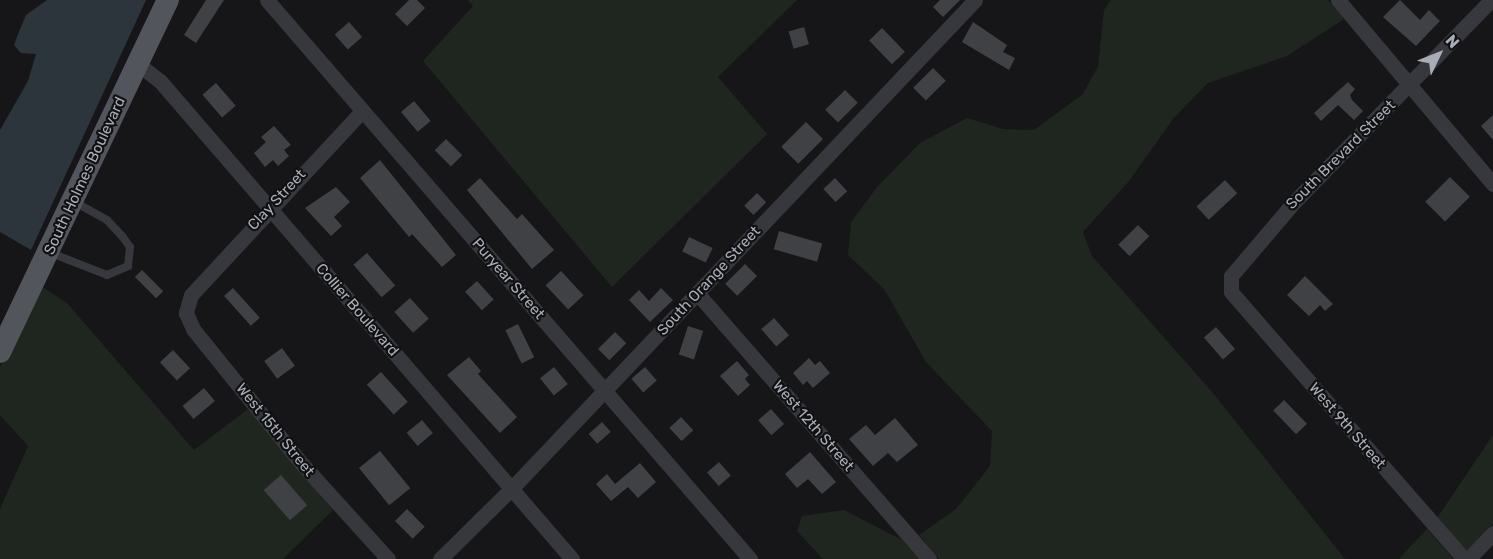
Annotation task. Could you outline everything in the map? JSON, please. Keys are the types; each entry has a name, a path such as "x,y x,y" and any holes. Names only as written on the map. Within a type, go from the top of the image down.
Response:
{"main road":[{"name":"South Holmes Boulevard","path":"0,352 168,0"}],"street":[{"name":"Puryear Street","path":"267,0 750,559"},
{"name":"South Orange Street","path":"440,559 512,489 975,0"},
{"path":"1338,0 1493,184"},
{"name":"South Brevard Street","path":"1231,292 1231,276 1250,249 1491,0"},
{"name":"Collier Boulevard","path":"138,64 160,81 572,559"},
{"name":"Clay Street","path":"194,292 269,208 362,111"},
{"name":"West 15th Street","path":"194,292 186,313 193,329 302,464 388,559"},
{"name":"West 9th Street","path":"1231,292 1466,559"},
{"name":"West 12th Street","path":"697,293 929,559"},
{"path":"1466,559 1493,533"}],"lane":[{"path":"49,252 107,275 128,266 130,246 122,236 107,220 73,202"}],"shaded area":[{"path":"47,0 146,0 31,250 0,232 0,130 28,81 36,54 21,53 14,45 26,15"},
{"path":"468,0 797,0 718,77 767,134 612,287 423,61 473,6"},
{"path":"1111,0 1328,0 1344,19 1287,56 1208,83 1173,119 1129,181 1083,232 1092,256 1213,393 1345,559 939,559 919,535 956,509 990,466 992,431 926,362 884,289 848,255 851,222 878,186 920,143 967,118 1003,129 1034,130 1083,94 1098,66 1104,10"},
{"path":"41,286 67,303 194,450 248,409 333,510 283,559 0,559 0,509 28,446 0,415 0,367"},
{"path":"1493,435 1493,524 1466,551 1437,518"},
{"path":"844,510 902,540 919,559 823,559 797,531 802,516"},
{"path":"1427,529 1453,559 1399,559 1406,551"}],"building":[{"path":"206,0 224,0 196,43 184,35"},
{"path":"409,0 417,0 425,8 407,26 395,14"},
{"path":"940,0 960,0 943,17 933,7"},
{"path":"1400,0 1420,20 1429,10 1440,21 1416,46 1383,17"},
{"path":"349,22 362,37 348,50 335,34"},
{"path":"973,22 1007,45 1003,52 1015,58 1009,70 962,42"},
{"path":"804,27 809,44 794,49 789,31"},
{"path":"882,28 905,52 892,64 869,41"},
{"path":"933,68 946,81 926,101 913,88"},
{"path":"1348,82 1355,89 1350,95 1352,100 1363,111 1354,120 1338,105 1321,121 1314,113"},
{"path":"216,83 236,106 222,117 202,95"},
{"path":"845,90 858,103 838,123 825,110"},
{"path":"414,101 431,121 418,132 401,112"},
{"path":"1493,115 1493,140 1481,126"},
{"path":"806,122 823,139 798,164 781,147"},
{"path":"274,126 291,145 284,150 289,156 278,166 273,160 265,167 254,153 266,142 261,137"},
{"path":"446,139 462,155 451,167 435,150"},
{"path":"380,160 456,255 442,267 412,234 409,237 360,178"},
{"path":"1450,177 1470,197 1445,222 1425,202"},
{"path":"480,178 517,219 522,214 554,250 532,269 467,190"},
{"path":"835,178 847,191 836,202 823,189"},
{"path":"1225,180 1237,193 1209,220 1196,207"},
{"path":"336,187 350,202 334,217 342,226 331,236 305,208"},
{"path":"757,193 766,202 753,215 744,206"},
{"path":"1138,225 1149,236 1130,256 1118,245"},
{"path":"779,231 822,243 817,262 774,249"},
{"path":"689,237 713,248 706,262 682,252"},
{"path":"367,253 395,285 382,297 353,265"},
{"path":"745,264 757,276 737,296 725,284"},
{"path":"142,270 163,291 156,298 135,277"},
{"path":"561,271 584,295 568,309 546,285"},
{"path":"1305,276 1333,304 1325,311 1320,305 1309,316 1287,295"},
{"path":"477,281 494,300 482,310 465,292"},
{"path":"233,288 260,318 251,326 224,296"},
{"path":"661,288 673,300 650,322 629,300 639,290 649,301"},
{"path":"410,298 429,319 413,333 394,312"},
{"path":"774,318 789,335 776,347 761,329"},
{"path":"518,324 534,357 522,363 505,330"},
{"path":"688,326 703,331 694,359 679,355"},
{"path":"1216,327 1235,349 1223,359 1204,337"},
{"path":"615,332 626,343 609,360 598,349"},
{"path":"282,348 295,366 277,379 264,361"},
{"path":"173,350 190,368 177,381 160,362"},
{"path":"469,357 481,371 478,374 517,417 500,433 447,375"},
{"path":"809,358 815,365 820,361 830,373 813,388 807,381 803,385 793,373"},
{"path":"737,361 749,375 745,379 750,385 738,396 720,376"},
{"path":"554,367 568,384 554,395 540,378"},
{"path":"645,367 657,381 643,392 631,379"},
{"path":"381,372 408,402 394,414 367,385"},
{"path":"204,388 215,401 193,419 183,406"},
{"path":"1284,400 1307,424 1296,434 1273,410"},
{"path":"771,409 784,424 771,435 758,420"},
{"path":"681,417 693,430 682,441 669,428"},
{"path":"895,418 918,445 897,462 888,453 873,466 849,439 866,425 875,435"},
{"path":"422,420 433,433 418,446 407,433"},
{"path":"602,422 611,432 597,444 589,434"},
{"path":"380,451 410,488 389,505 359,468"},
{"path":"810,452 836,482 822,494 808,479 797,488 785,474"},
{"path":"719,462 731,476 719,486 707,472"},
{"path":"640,463 656,482 638,498 628,487 611,501 596,484 607,474 615,484"},
{"path":"281,475 307,505 290,520 264,490"},
{"path":"407,509 425,527 413,539 395,521"}]}
